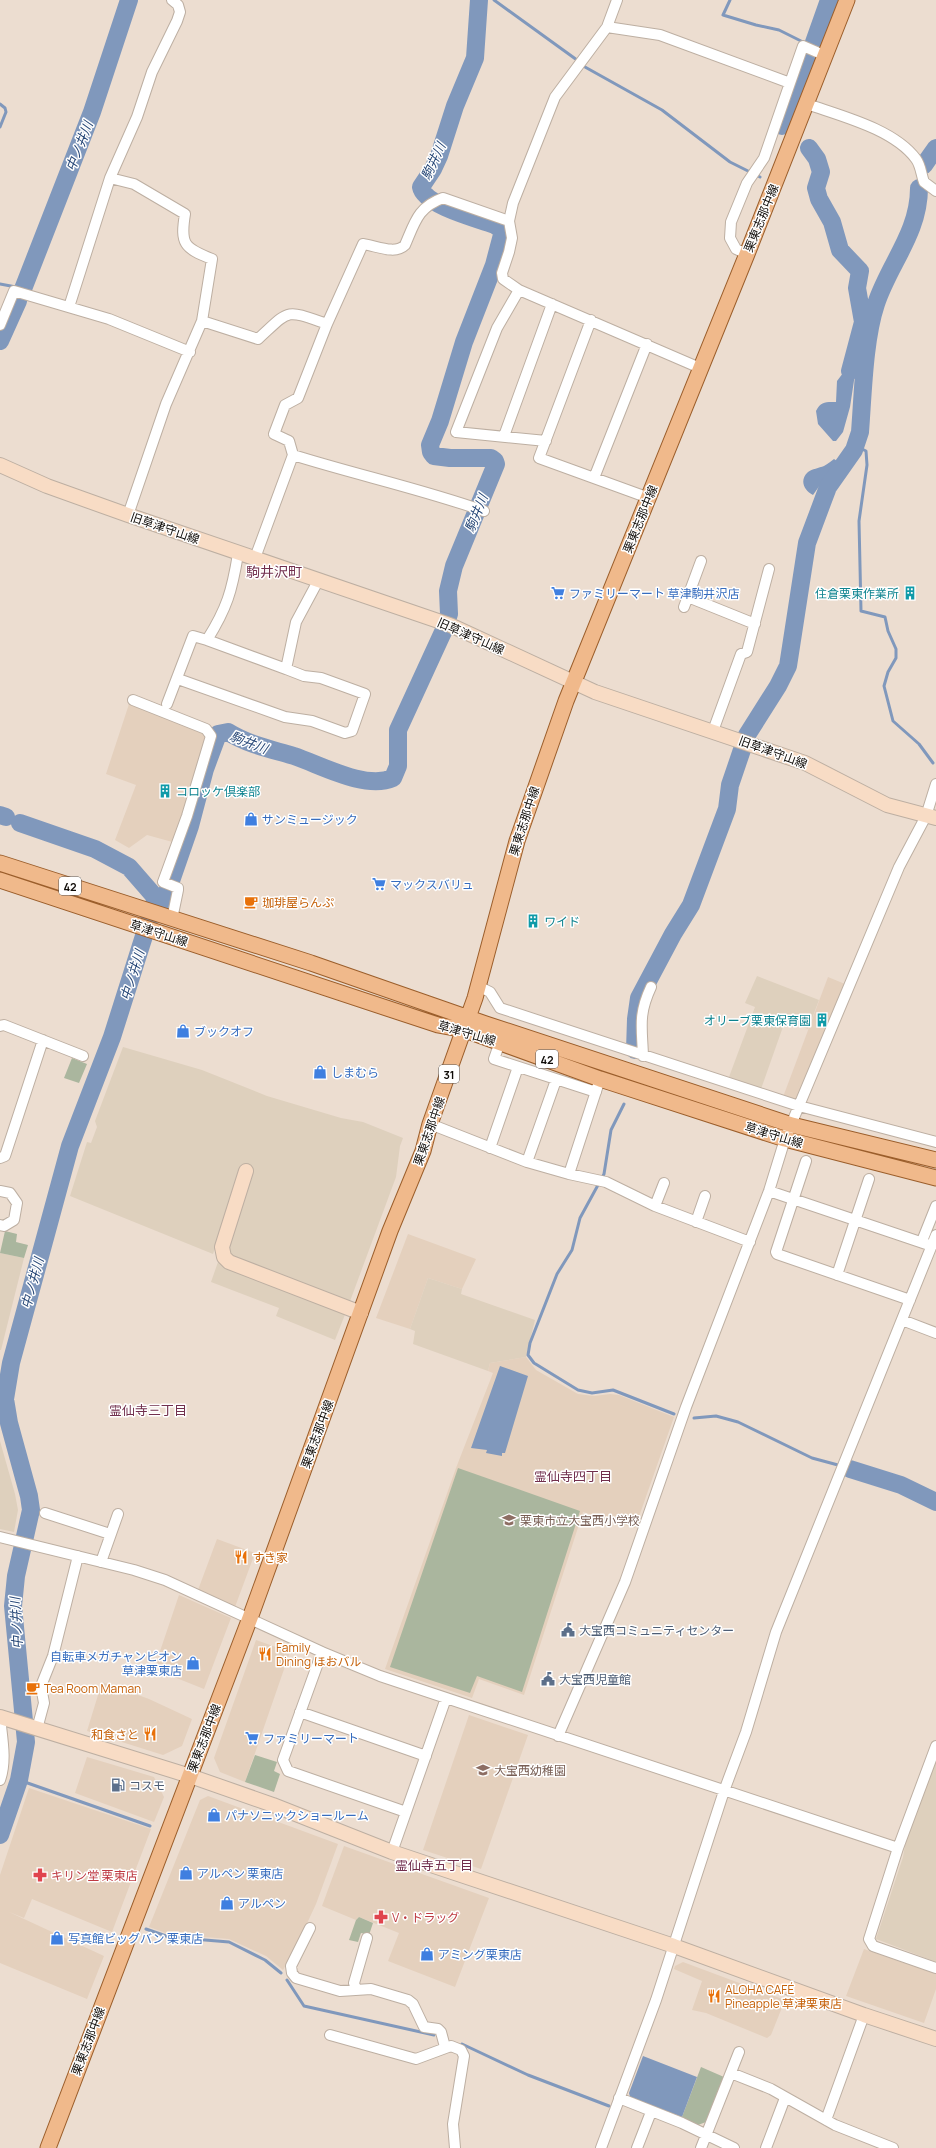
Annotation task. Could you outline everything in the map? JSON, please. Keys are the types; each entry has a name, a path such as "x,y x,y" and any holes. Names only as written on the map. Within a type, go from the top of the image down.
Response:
{"main road":[{"name":"栗東志那中線","path":"48,2148 250,1618 390,1231 416,1170 430,1124 478,986 517,841 573,683 747,254 847,0"},
{"name":"草津守山線","path":"0,864 169,918 466,1024 792,1125 936,1160"},
{"name":"草津守山線","path":"0,880 438,1025 466,1024 500,1042 598,1086 785,1139 936,1178"}],"street":[{"path":"69,307 110,178 137,117 152,72 177,21 180,12 178,5 172,0"},
{"path":"616,0 606,26 555,96 513,203 509,221 512,238 502,272 503,279 508,284 519,290 700,368"},
{"path":"606,26 660,35 790,83"},
{"path":"747,254 736,249 730,238 731,222 747,183 764,158 803,46 826,56"},
{"path":"807,104 878,130 894,139 916,160 921,169 924,182 936,191"},
{"path":"110,178 134,184 185,214 182,232 184,244 193,251 212,259 202,321 190,352 166,404 128,515"},
{"path":"255,558 293,455 289,441 274,434 285,405 298,398 327,324 363,244 395,251 401,249 405,245 423,208 443,198 509,221"},
{"path":"519,290 497,328 456,432 546,441"},
{"path":"0,325 14,291 109,319 190,352"},
{"path":"504,436 552,304"},
{"path":"202,321 258,339 286,314 295,313 327,324"},
{"path":"591,320 540,460 649,498"},
{"path":"594,478 647,344"},
{"path":"293,455 352,474 416,491 435,494 484,511"},
{"name":"旧草津守山線","path":"0,466 47,486 238,554 255,558 446,624 573,683 805,763 887,805 931,817"},
{"path":"207,640 223,614 232,588 238,554"},
{"path":"684,607 701,561"},
{"path":"713,731 741,654 747,652 769,569"},
{"path":"286,669 296,622 318,581"},
{"path":"688,597 755,624"},
{"path":"167,704 178,679 193,636 304,676 321,678 365,694 352,732 345,733 312,721 285,717 178,679"},
{"path":"134,700 206,729 211,736 187,816 163,882 178,890 169,918"},
{"path":"558,1736 625,1582 686,1407 769,1191 785,1139 899,867 931,817 936,784"},
{"path":"478,986 490,992 500,1008 642,1056 799,1106 936,1142"},
{"path":"642,1056 641,1018 643,1003 651,987"},
{"path":"0,1026 4,1025 83,1056"},
{"path":"0,1158 5,1156 43,1040"},
{"path":"500,1042 494,1059 556,1080 598,1086 569,1174"},
{"path":"490,1148 518,1067"},
{"path":"528,1162 556,1080"},
{"path":"430,1124 528,1162 569,1174 606,1182 655,1206 750,1242"},
{"path":"806,1162 776,1252 777,1254 910,1300"},
{"path":"246,1171 222,1247 224,1257 229,1262 361,1313"},
{"path":"837,1275 870,1179"},
{"path":"655,1206 664,1183"},
{"path":"0,1191 10,1193 17,1203 14,1220 4,1226 0,1225"},
{"path":"769,1191 922,1241 932,1246"},
{"path":"696,1222 705,1196"},
{"path":"922,1241 936,1206"},
{"path":"601,2148 674,1946 724,1791 746,1732 776,1632 936,1235"},
{"path":"902,1320 936,1333"},
{"path":"45,1513 110,1534"},
{"path":"101,1562 118,1514"},
{"path":"0,1537 78,1556 165,1580 322,1652 380,1676 898,1848"},
{"path":"36,1728 44,1703 41,1686 53,1656 78,1556"},
{"path":"322,1652 283,1760 288,1771 406,1812"},
{"path":"392,1852 446,1698"},
{"path":"300,1712 426,1756"},
{"path":"0,1780 3,1772 4,1719 190,1776 273,1805 392,1852 674,1946 864,2015 936,2039"},
{"path":"936,1746 898,1848 870,1939 873,1946 936,1968"},
{"path":"310,1928 291,1966 292,1973 296,1978 340,1992 371,1989 408,2000 414,2004 424,2027 438,2029 441,2032 445,2048"},
{"path":"356,1990 354,1983 366,1938"},
{"path":"826,2120 864,2015"},
{"path":"330,2035 416,2059 451,2046 461,2050 464,2056 453,2124 455,2148"},
{"path":"701,2148 739,2052"},
{"path":"731,2073 771,2089 826,2120 893,2148"},
{"path":"619,2098 706,2134 734,2148"},
{"path":"766,2148 785,2098"},
{"path":"637,2148 651,2112"}],"shaded area":[{"path":"130,701 207,735 176,843 147,835 129,848 115,840 136,785 106,774"},
{"path":"757,976 819,1000 808,1029 785,1021 761,1089 729,1077 755,1007 745,1003"},
{"path":"828,977 845,984 795,1101 783,1097"},
{"path":"123,1047 202,1070 267,1096 341,1118 363,1122 403,1138 400,1146 396,1177 349,1304 233,1259 228,1250 242,1173 213,1254 70,1196 87,1142 91,1143 97,1127 95,1121"},
{"path":"408,1234 476,1259 462,1289 428,1278 410,1329 376,1318"},
{"path":"0,1253 24,1258 1,1350 0,1350"},
{"path":"218,1262 346,1312 335,1340 276,1316 279,1308 211,1282"},
{"path":"428,1278 462,1289 461,1294 535,1320 526,1357 490,1363 488,1371 413,1344 415,1331 410,1329"},
{"name":"栗東市立大宝西小学校","path":"526,1357 536,1370 578,1394 594,1396 610,1394 619,1395 674,1417 635,1528 583,1512 524,1695 479,1679 472,1698 385,1669 456,1468 493,1373 488,1371 490,1363"},
{"path":"0,1441 18,1510 14,1532 0,1529"},
{"path":"217,1539 255,1553 235,1607 198,1590"},
{"path":"179,1595 231,1618 204,1689 154,1669"},
{"path":"256,1640 290,1652 245,1782 220,1772 214,1758"},
{"path":"102,1682 149,1699 192,1719 182,1746 163,1755 87,1731"},
{"name":"大宝西幼稚園","path":"469,1715 528,1735 481,1869 423,1850"},
{"path":"87,1757 154,1777 164,1797 154,1822 75,1793"},
{"path":"936,1759 936,1962 876,1939 903,1857 908,1828"},
{"path":"29,1788 151,1829 112,1932 32,1899 24,1918 9,1912 104,1956 87,1999 0,1963 0,1875"},
{"path":"208,1796 338,1844 316,1904 296,1947 283,1970 266,1956 229,1939 169,1934 149,1927 200,1800"},
{"path":"344,1846 489,1898 455,1987 388,1961 399,1933 359,1917 356,1920 322,1906"},
{"path":"864,1949 936,1974 936,1989 924,2023 846,1996"},
{"path":"683,1962 785,2000 771,2035 767,2038 706,2013 692,2010 702,1981 674,1969 675,1966"}],"green space":[{"path":"72,1058 87,1064 79,1083 64,1078"},
{"path":"5,1231 17,1234 16,1242 28,1245 24,1258 0,1253"},
{"path":"458,1468 580,1511 522,1692 477,1676 470,1693 390,1667"},
{"path":"255,1755 277,1762 274,1771 280,1774 274,1792 245,1782"},
{"path":"359,1917 373,1923 369,1935 361,1933 358,1942 349,1940 356,1920"},
{"path":"701,2067 724,2077 706,2122 698,2125 682,2117"}],"water":[{"path":"846,369 855,374 850,407 843,432 836,441 833,441 818,424 816,411 820,405 824,403 836,402 837,381"},
{"path":"834,459 837,461 813,495 807,491 803,482 805,475 810,471 824,466"},
{"path":"500,1366 528,1376 505,1453 502,1453 502,1456 486,1453 487,1450 471,1448"},
{"path":"643,2056 697,2077 682,2117 630,2097 629,2093"}],"waterway":[{"name":"中ノ井川","path":"23,289 92,112 129,0"},
{"name":"駒井川","path":"156,898 164,901 190,826 205,769 218,734 228,732 252,743 294,756 356,779 382,781 393,778 398,766 398,730 443,632 449,614 448,591 454,566 496,464 491,458 450,458 434,456 431,452 430,445 440,421 464,342 494,265 503,231 495,225 465,215 431,200 424,194 421,187 433,169 439,156 455,106 475,58 479,0"},
{"path":"494,0 577,60"},
{"path":"730,0 723,15 779,30 805,43"},
{"path":"812,48 829,0"},
{"path":"782,126 781,125 808,57"},
{"path":"585,67 662,110 730,162 760,177"},
{"path":"0,104 5,108 6,112 0,127"},
{"path":"809,148 817,159 821,172 816,188 819,199 832,222 840,250 860,271 857,288 863,322 850,371"},
{"path":"924,165 936,148"},
{"path":"635,1050 636,1019 639,998 673,934 691,905 727,809 730,785 747,735 778,686 788,666 807,543 828,487 854,450 860,432 866,350 872,318 888,275 909,234 918,204 919,188"},
{"path":"0,284 16,287"},
{"name":"中ノ井川","path":"0,341 18,301"},
{"path":"856,446 866,451 867,465 859,521 861,611 885,617 888,631 896,649 896,658 888,672 884,686 893,721 919,744 933,763"},
{"name":"中ノ井川","path":"0,815 6,817"},
{"name":"中ノ井川","path":"20,823 95,849 129,867 156,898"},
{"name":"中ノ井川","path":"0,1835 19,1780 26,1742 13,1606 16,1576 31,1510 29,1496 9,1423 5,1399 11,1363 70,1146 112,1037 156,898"},
{"path":"624,1104 611,1130 604,1174 580,1218 572,1250 557,1274 530,1343 528,1355 534,1363 578,1390 592,1393 613,1390 674,1414"},
{"path":"694,1418 716,1416 738,1422 812,1458 838,1465"},
{"path":"850,1469 901,1485 936,1502"},
{"path":"19,1780 150,1826"},
{"path":"146,1929 169,1937 229,1942 265,1960 281,1973"},
{"path":"287,1980 304,2006 434,2035"},
{"path":"462,2044 528,2075 609,2106"}],"place":[{"name":"ファミリーマート 草津駒井沢店","path":"558,593"},
{"name":"住倉栗東作業所","path":"910,593"},
{"name":"コロッケ倶楽部","path":"165,791"},
{"name":"サンミュージック","path":"251,819"},
{"name":"マックスバリュ","path":"379,884"},
{"name":"珈琲屋らんぷ","path":"251,902"},
{"name":"ワイド","path":"533,921"},
{"name":"オリーブ栗東保育園","path":"822,1020"},
{"name":"ブックオフ","path":"183,1031"},
{"name":"しまむら","path":"320,1072"},
{"name":"栗東市立大宝西小学校","path":"509,1520"},
{"name":"すき家","path":"241,1557"},
{"name":"大宝西コミュニティセンター","path":"568,1630"},
{"name":"Family Dining ほおバル","path":"265,1654"},
{"name":"自転車メガチャンピオン 草津栗東店","path":"193,1663"},
{"name":"大宝西児童館","path":"548,1679"},
{"name":"Tea Room Maman","path":"33,1688"},
{"name":"和食さと","path":"150,1734"},
{"name":"ファミリーマート","path":"252,1738"},
{"name":"大宝西幼稚園","path":"483,1770"},
{"name":"コスモ","path":"118,1785"},
{"name":"パナソニックショールーム","path":"214,1815"},
{"name":"アルペン 栗東店","path":"186,1873"},
{"name":"キリン堂 栗東店","path":"40,1875"},
{"name":"アルペン","path":"227,1903"},
{"name":"V・ドラッグ","path":"381,1917"},
{"name":"写真館ビッグバン 栗東店","path":"57,1938"},
{"name":"アミング栗東店","path":"427,1954"},
{"name":"ALOHA CAFÉ Pineapple 草津栗東店","path":"714,1996"}],"district":[{"name":"駒井沢町","path":"274,571"},
{"name":"霊仙寺三丁目","path":"148,1410"},
{"name":"霊仙寺四丁目","path":"573,1476"},
{"name":"霊仙寺五丁目","path":"434,1865"}]}
